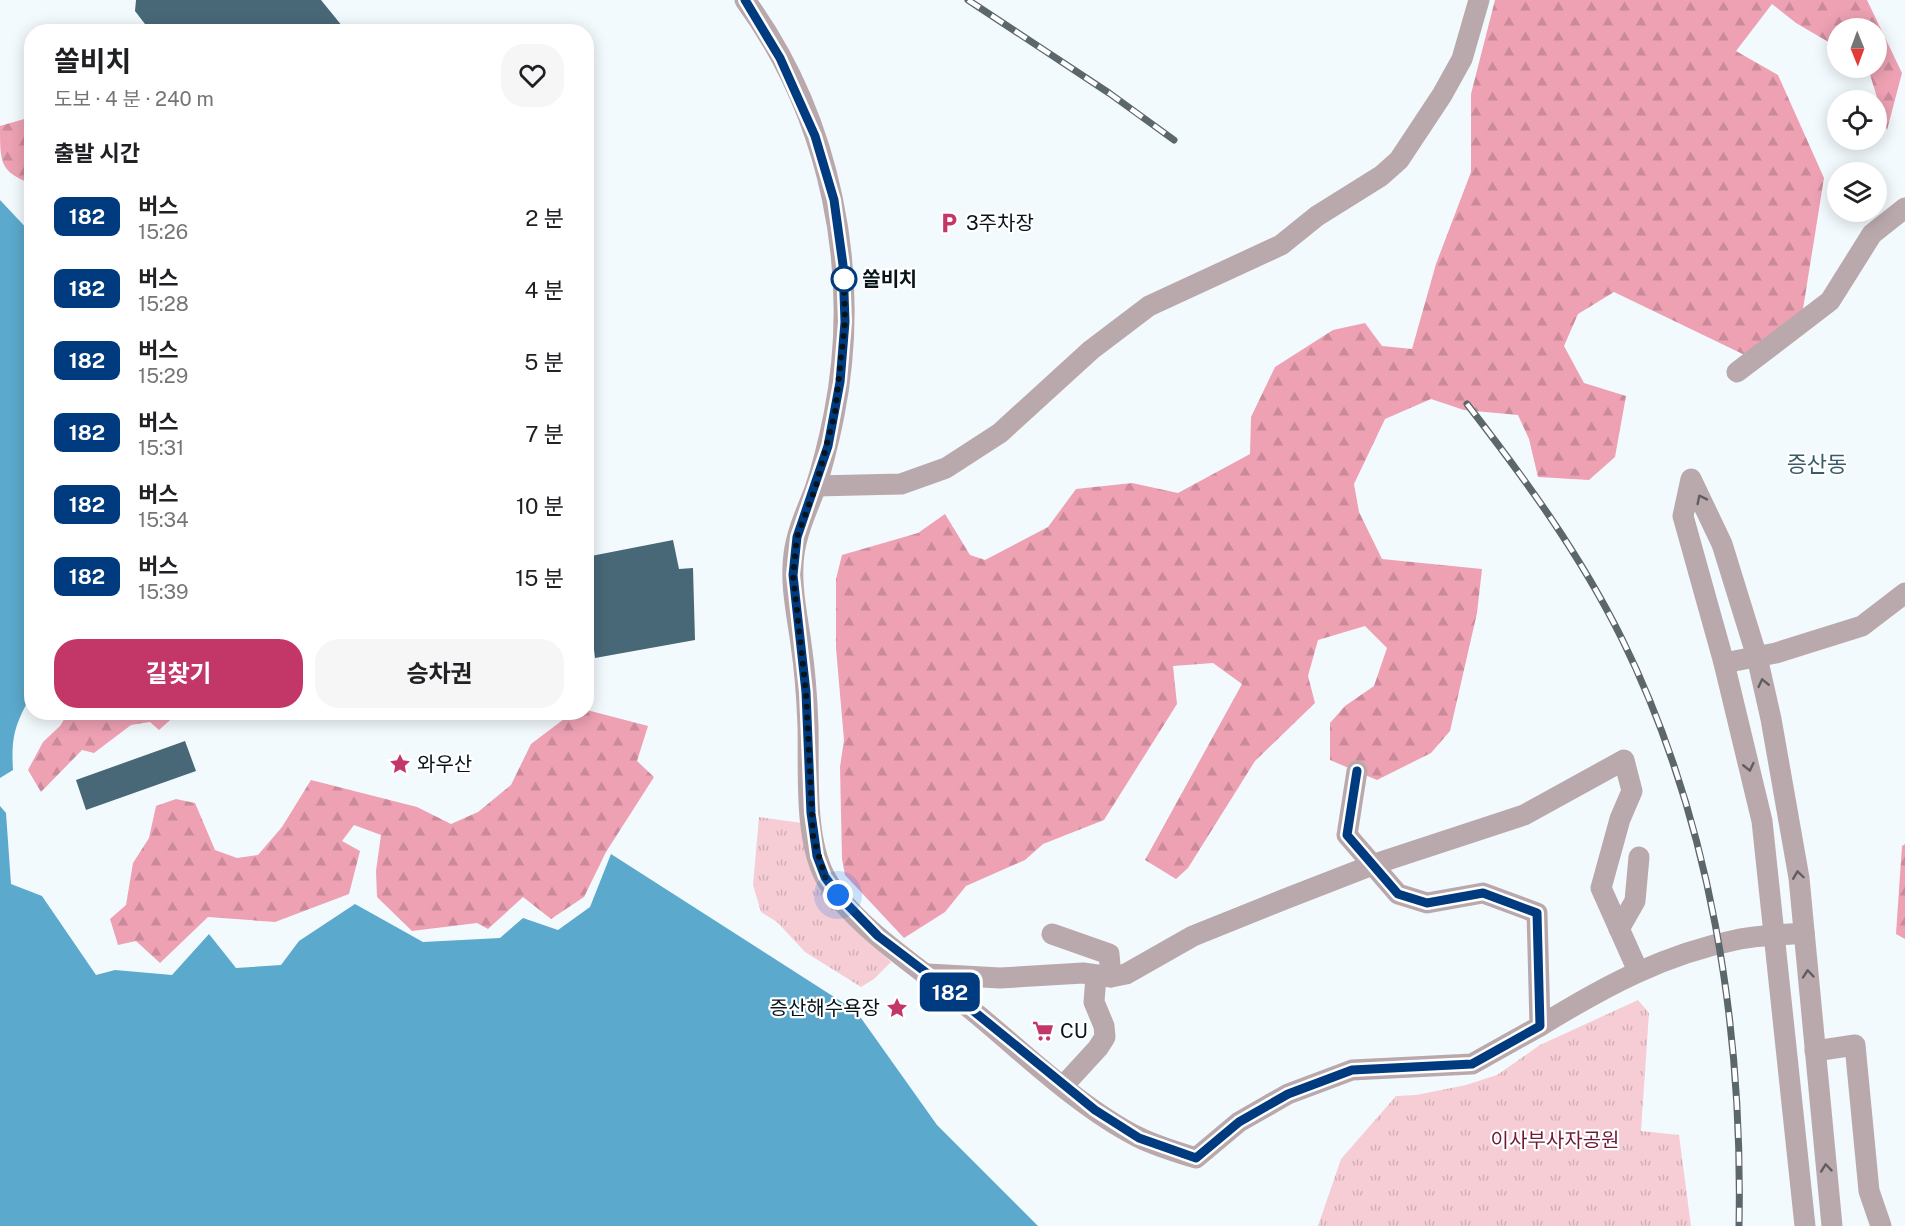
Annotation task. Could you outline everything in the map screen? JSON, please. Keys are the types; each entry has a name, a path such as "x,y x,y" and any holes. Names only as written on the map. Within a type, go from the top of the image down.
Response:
{"street":[{"path":"745,0 770,40 806,112 825,167 839,236 845,322 840,382 828,446 797,537 793,575 806,692 811,813 817,856 825,877 838,895 878,936 1095,1110 1139,1138 1196,1158 1239,1122 1288,1094 1352,1070 1472,1064 1608,985 1670,957 1741,939 1804,933"},
{"path":"816,486 901,484 946,468 1000,433 1091,350 1149,306 1281,245 1317,216 1382,176 1411,144 1462,59 1479,0"},
{"path":"1737,372 1830,301 1872,234 1905,208"},
{"path":"1805,1226 1762,821 1724,663 1683,516 1690,478 1722,544 1757,657 1771,718 1797,866 1832,1226"},
{"path":"1724,663 1757,657 1862,626 1905,594"},
{"path":"928,974 1000,978 1083,973 1103,976 1144,966 1193,936 1375,864 1524,815 1624,760 1632,791 1620,819 1601,888 1638,972"},
{"path":"1357,771 1347,835 1375,864 1398,894 1427,903 1483,893 1537,913 1540,1026"},
{"path":"1619,929 1635,901 1639,857"},
{"path":"1052,934 1110,954 1094,1002 1104,1026 1105,1037 1064,1085"},
{"path":"1815,1051 1855,1045 1869,1191 1881,1226"}],"green space":[{"path":"1495,0 1867,0 1876,18 1827,18 1827,41 1796,23 1772,4 1736,51 1778,75 1824,178 1803,309 1753,359 1614,292 1578,314 1564,346 1584,383 1626,396 1615,457 1589,480 1538,477 1529,439 1518,415 1464,410 1431,399 1385,419 1354,484 1359,512 1382,559 1482,569 1477,613 1450,731 1431,753 1377,780 1330,760 1330,723 1345,706 1374,686 1387,648 1365,626 1318,640 1308,676 1315,703 1255,761 1188,868 1176,879 1145,860 1242,684 1213,663 1173,666 1177,704 1104,820 1043,844 1025,860 966,886 945,912 904,938 845,875 842,859 840,767 844,740 836,648 836,579 842,555 918,533 945,514 970,555 985,560 1048,527 1076,489 1132,483 1178,493 1250,454 1251,417 1275,367 1333,330 1365,323 1382,346 1412,349 1436,264 1471,172 1471,94"},
{"path":"1887,42 1902,73 1887,130 1887,90 1875,90 1871,78 1887,78"},
{"path":"24,119 24,180 13,175 4,164 0,149 0,126"},
{"path":"594,712 648,726 637,761 654,777 606,852 584,897 551,919 523,897 488,929 477,923 412,931 377,897 376,871 381,835 354,825 342,841 360,851 349,894 275,922 208,917 160,963 136,941 118,945 110,919 126,905 133,863 149,838 156,806 176,799 195,803 215,850 237,858 258,855 282,827 311,780 417,807 451,824 478,812 511,785 531,744 563,720 594,720"},
{"path":"64,720 170,720 159,730 150,722 131,725 94,753 82,750 41,792 28,770 43,742"},
{"path":"759,817 802,823 813,876 829,903 891,962 874,979 861,987 805,952 777,922 761,912 753,885"},
{"path":"1905,844 1905,939 1896,934 1902,846"},
{"name":"이사부사자공원","path":"1638,1000 1649,1013 1641,1131 1679,1135 1691,1226 1318,1226 1341,1159 1396,1096 1416,1095 1466,1085 1497,1075 1540,1045"}],"water":[{"path":"0,200 24,226 24,709 15,731 13,770 0,778"},
{"path":"0,806 6,813 11,884 42,896 96,975 115,970 172,975 209,934 236,968 281,965 299,941 355,904 423,942 500,938 523,918 558,930 590,907 611,854 856,1011 937,1125 1038,1226 0,1226"}],"building":[{"path":"136,0 321,0 340,24 145,24 135,11"},
{"path":"673,540 679,569 693,568 695,640 595,658 594,555"},
{"path":"185,741 196,771 86,810 76,780"}],"railway":[{"path":"968,0 1109,93 1174,140"},
{"path":"1467,404 1510,460 1570,547 1606,608 1653,708 1678,779 1699,852 1715,925 1727,1000 1735,1075 1739,1151 1739,1226"}],"bus line":[{"name":"182","path":"745,0 780,58 815,136 834,200 843,265 845,322 835,413 816,486 797,537 793,575 806,692 813,836 825,877 838,895 878,936 1095,1110 1139,1138 1196,1158 1239,1122 1288,1094 1352,1070 1472,1064 1540,1026 1537,913 1483,893 1427,903 1398,894 1375,864 1347,835 1357,771"}],"place":[{"name":"3주차장","path":"949,223"},
{"name":"쏠비치","path":"844,279"},
{"name":"와우산","path":"400,764"},
{"name":"증산해수욕장","path":"897,1008"},
{"name":"CU","path":"1043,1031"}],"district":[{"name":"증산동","path":"1817,464"}],"route":[{"path":"838,895 825,877 813,836 806,692 793,575 797,537 816,486 835,413 845,322 844,279"}]}
